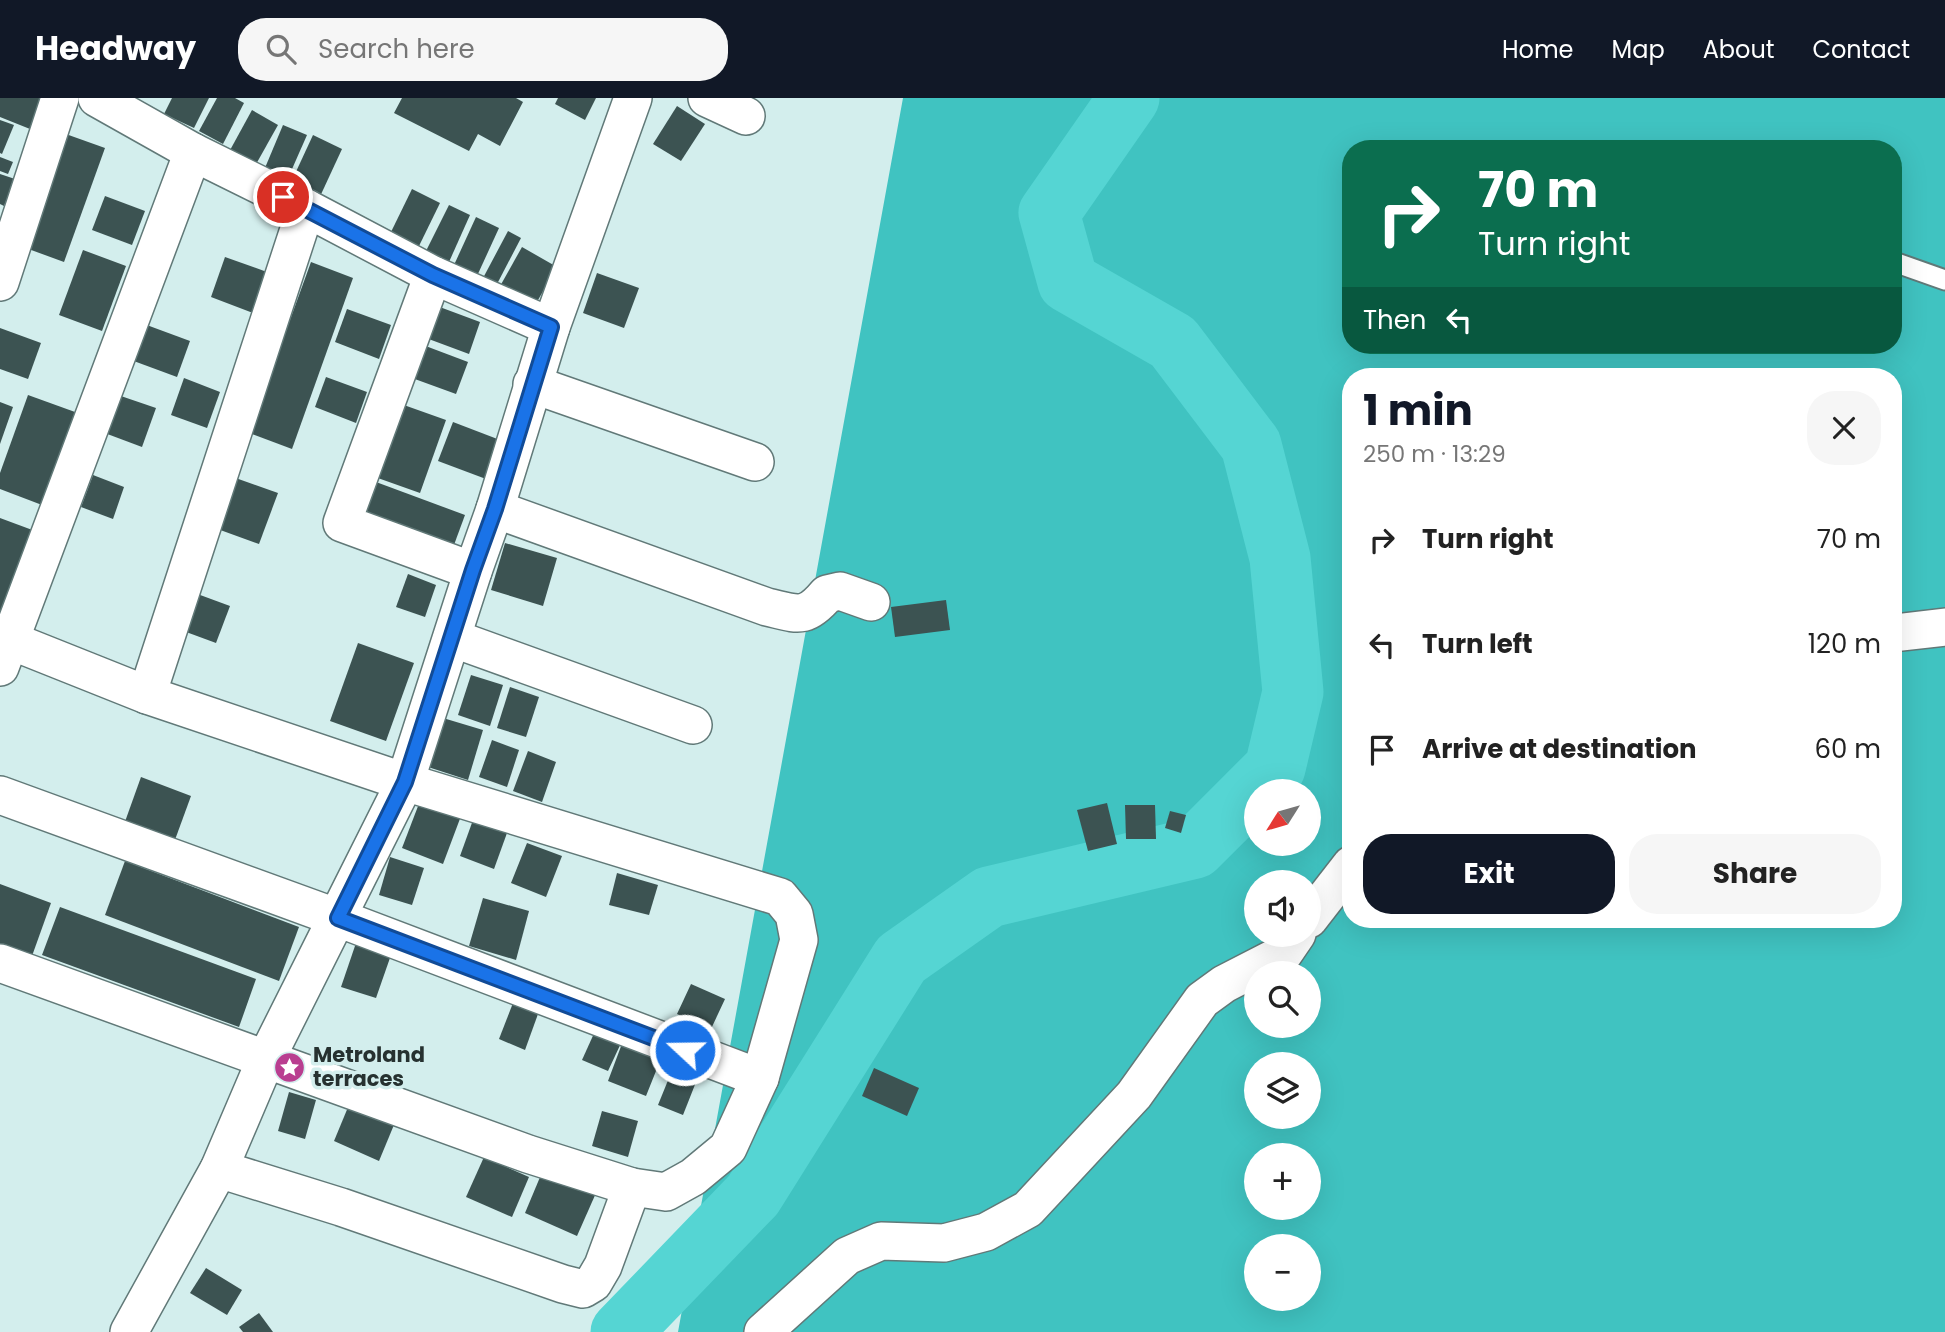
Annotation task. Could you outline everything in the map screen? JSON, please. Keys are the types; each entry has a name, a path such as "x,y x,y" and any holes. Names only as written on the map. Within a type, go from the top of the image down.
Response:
{"street":[{"path":"0,282 60,98"},
{"path":"97,98 193,152 433,275 551,327"},
{"path":"128,1332 219,1169 266,1059 405,782 495,509 551,327 633,98"},
{"path":"707,98 746,117"},
{"path":"0,963 528,1154 632,1187 666,1192 693,1177 728,1148 760,1078 799,940 794,914 780,897 405,782 146,695 5,654 193,152"},
{"path":"146,695 306,208"},
{"path":"433,275 342,523 473,570"},
{"path":"532,384 755,462"},
{"path":"495,509 767,607 802,615 814,610 827,594 840,591 871,602"},
{"path":"1902,632 1945,627"},
{"path":"452,638 693,725"},
{"path":"0,795 338,918 760,1078"},
{"path":"1321,904 1342,877"},
{"path":"763,1332 847,1256 881,1241 944,1243 986,1232 1028,1209 1134,1095 1202,1000 1224,984 1284,953 1288,947"},
{"path":"219,1169 341,1207 583,1289 593,1283 603,1266 632,1187"}],"lane":[{"path":"1902,265 1945,281"}],"shaded area":[{"path":"903,98 1945,98 1945,1332 678,1332"}],"building":[{"path":"0,98 42,98 30,129 0,117"},
{"path":"172,98 209,98 194,128 164,114"},
{"path":"217,98 235,98 244,103 223,144 199,131"},
{"path":"402,98 516,98 523,102 500,146 478,134 469,151 394,113"},
{"path":"558,98 596,98 585,120 555,104"},
{"path":"677,106 705,124 681,161 653,144"},
{"path":"252,110 278,125 255,166 229,152"},
{"path":"0,120 14,125 2,154 0,153"},
{"path":"283,125 307,135 285,185 262,175"},
{"path":"63,133 105,148 64,262 23,247"},
{"path":"313,135 342,149 317,203 288,189"},
{"path":"0,157 13,162 8,174 0,171"},
{"path":"0,174 15,179 4,206 0,204"},
{"path":"412,189 440,203 419,246 391,232"},
{"path":"105,196 145,211 132,245 92,230"},
{"path":"449,205 470,215 449,262 426,251"},
{"path":"476,217 499,228 477,276 454,265"},
{"path":"508,231 521,238 496,286 482,280"},
{"path":"522,247 557,267 534,307 499,288"},
{"path":"83,250 126,266 102,331 59,315"},
{"path":"225,257 267,272 253,313 211,297"},
{"path":"311,262 353,278 292,449 249,433"},
{"path":"597,273 639,288 624,328 583,313"},
{"path":"437,306 480,322 469,354 426,338"},
{"path":"347,309 391,325 379,359 335,342"},
{"path":"144,324 190,341 177,377 131,360"},
{"path":"0,328 41,343 28,379 0,369"},
{"path":"423,345 468,362 456,394 412,378"},
{"path":"326,377 367,392 356,423 315,407"},
{"path":"184,378 220,392 207,428 171,415"},
{"path":"115,394 156,408 142,447 102,432"},
{"path":"28,395 75,412 42,505 0,489 0,473"},
{"path":"0,402 13,407 0,444"},
{"path":"401,404 446,420 420,493 375,477"},
{"path":"453,422 500,440 486,479 438,461"},
{"path":"93,475 124,487 113,519 81,507"},
{"path":"230,476 278,493 259,544 212,527"},
{"path":"376,482 465,515 451,553 361,521"},
{"path":"0,518 35,531 0,626"},
{"path":"505,543 557,558 543,606 491,590"},
{"path":"408,574 436,585 425,617 396,607"},
{"path":"192,592 230,606 216,643 178,629"},
{"path":"946,600 950,630 895,637 891,607"},
{"path":"358,643 414,663 386,741 330,721"},
{"path":"471,675 503,685 490,726 458,715"},
{"path":"510,687 539,697 526,737 497,728"},
{"path":"443,718 483,730 468,780 428,767"},
{"path":"492,740 519,750 507,787 479,777"},
{"path":"528,751 556,762 542,802 513,791"},
{"path":"141,777 191,796 172,848 122,830"},
{"path":"420,801 461,816 443,864 402,848"},
{"path":"1107,803 1117,844 1088,851 1077,810"},
{"path":"1125,805 1155,805 1156,839 1126,839"},
{"path":"1170,811 1186,815 1181,833 1165,828"},
{"path":"473,820 507,833 494,869 460,856"},
{"path":"527,843 562,856 546,897 511,883"},
{"path":"390,857 424,868 412,905 379,895"},
{"path":"125,861 299,927 279,981 105,915"},
{"path":"617,873 658,885 649,915 609,905"},
{"path":"0,884 51,903 32,956 0,944"},
{"path":"483,898 529,911 516,960 469,946"},
{"path":"60,907 256,979 239,1027 42,955"},
{"path":"356,943 391,955 376,998 341,987"},
{"path":"691,984 725,999 711,1029 677,1014"},
{"path":"513,1003 538,1014 525,1050 499,1039"},
{"path":"596,1029 622,1041 608,1071 582,1060"},
{"path":"623,1041 662,1056 646,1096 608,1081"},
{"path":"675,1063 700,1072 683,1115 658,1105"},
{"path":"874,1068 919,1088 907,1116 862,1096"},
{"path":"289,1092 316,1100 305,1139 278,1131"},
{"path":"351,1100 396,1120 379,1161 334,1141"},
{"path":"602,1111 638,1121 628,1157 592,1146"},
{"path":"484,1157 529,1177 512,1217 466,1197"},
{"path":"543,1170 596,1193 577,1236 525,1213"},
{"path":"206,1268 242,1290 227,1315 190,1293"},
{"path":"259,1313 273,1332 243,1332 239,1327"}],"waterway":[{"path":"621,1332 753,1195 901,959 989,897 1195,848 1275,768 1293,692 1280,558 1251,445 1173,342 1068,282 1049,213 1129,98"}],"place":[{"name":"Metroland terraces","path":"290,1067"}],"route":[{"path":"283,197 433,275 551,327 495,509 405,782 338,918 685,1050"}]}
